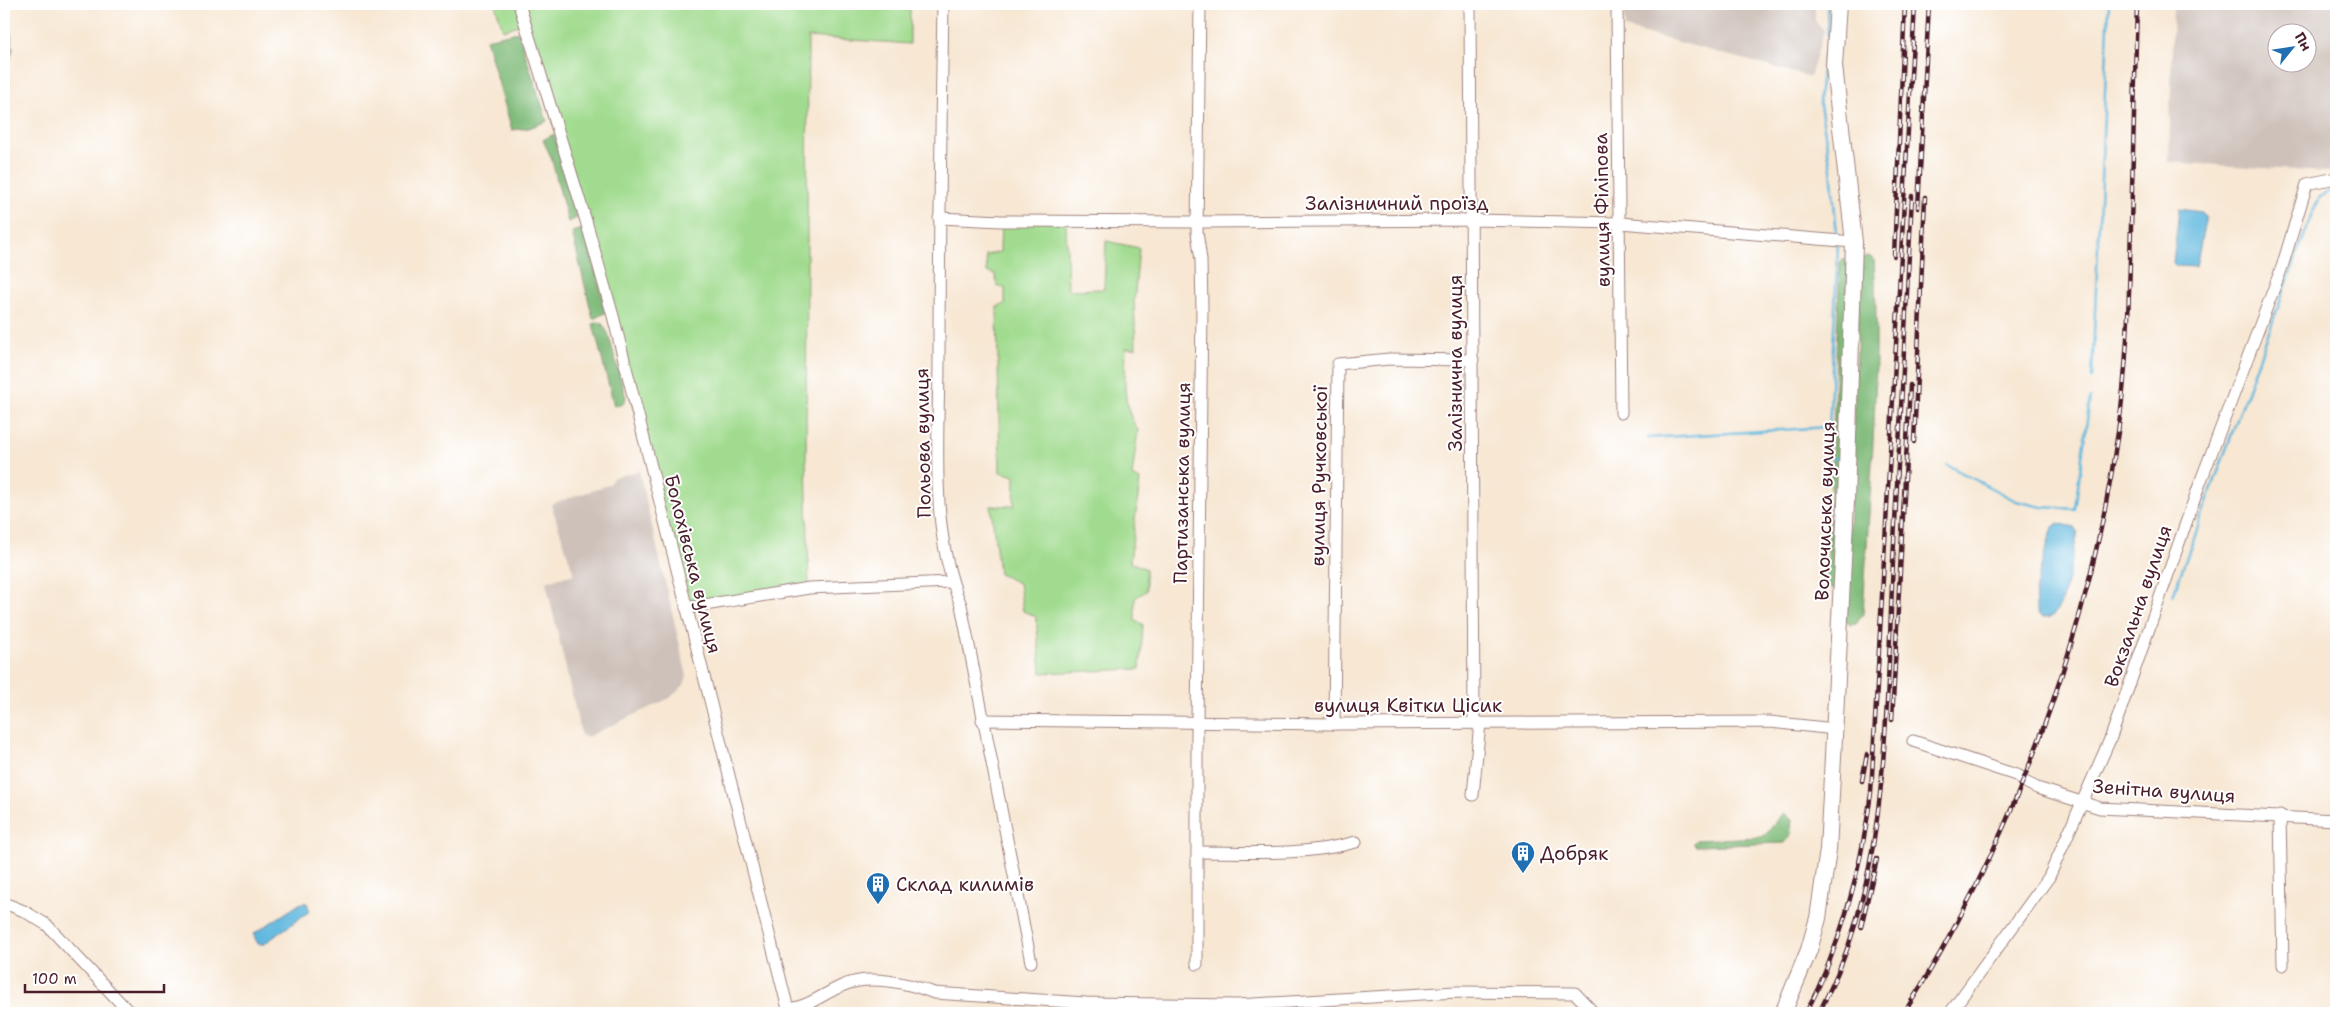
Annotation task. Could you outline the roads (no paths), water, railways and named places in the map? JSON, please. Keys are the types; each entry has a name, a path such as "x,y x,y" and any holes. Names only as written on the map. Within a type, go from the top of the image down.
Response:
{"main road":[{"name":"Волочиська вулиця","path":"1782,1013 1810,950 1818,918 1828,850 1835,729 1846,502 1854,242 1834,66 1838,4"}],"street":[{"name":"Болохівська вулиця","path":"519,4 557,125 612,316 788,1011"},
{"name":"Польова вулиця","path":"943,4 939,218 938,504 951,582 961,605 982,720 1031,962"},
{"name":"Партизанська вулиця","path":"1197,964 1197,722 1202,308 1197,222 1200,4"},
{"name":"Залізнична вулиця","path":"1470,4 1477,722 1473,795"},
{"name":"вулиця Філіпова","path":"1617,7 1621,413"},
{"name":"Вокзальна вулиця","path":"1950,1013 2049,877 2110,737 2200,483 2282,266 2307,184 2336,178"},
{"name":"Залізничний проїзд","path":"939,218 1197,222 1472,220 1620,223 1854,242"},
{"name":"вулиця Ручковської","path":"1334,724 1338,364 1389,359 1473,360"},
{"path":"686,608 809,588 951,582"},
{"name":"вулиця Квітки Цісик","path":"982,720 1334,724 1770,722 1835,729"},
{"name":"Зенітна вулиця","path":"1912,741 2019,776 2023,781 2037,788 2082,804 2100,808 2280,815 2336,820"},
{"path":"2280,815 2283,965"},
{"path":"1198,852 1259,854 1295,852 1334,848 1356,842"},
{"path":"4,903 24,910 47,925 130,1013"},
{"path":"788,1011 800,1008 846,984 882,980 921,988 934,993 1086,1003 1237,1005 1456,992 1575,993 1594,1013"}],"water":[{"path":"2179,209 2202,212 2206,216 2196,267 2176,266 2173,263"},
{"path":"2058,523 2074,527 2078,533 2063,598 2052,616 2041,617 2035,600 2036,587 2053,527"},
{"path":"301,903 307,903 310,911 264,944 258,944 253,934"}],"waterway":[{"path":"1827,4 1828,37"},
{"path":"2092,378 2109,4"},
{"path":"1824,54 1819,99 1831,169 1837,235"},
{"path":"2173,595 2312,214 2320,197 2336,188"},
{"path":"1838,245 1828,452 1830,457 1839,460"},
{"path":"1947,465 2016,501 2042,507 2075,509 2090,398"},
{"path":"1648,438 1829,427"}],"railway":[{"path":"1894,256 1905,4"},
{"path":"1806,1013 1830,960 1848,906 1862,850 1871,793 1915,4"},
{"path":"1918,208 1929,4"},
{"path":"1904,1013 1943,947 1979,878 2012,807 2041,733 2067,658 2088,583 2105,507 2118,432 2124,380 2129,303 2137,4"},
{"path":"1819,1013 1843,960 1858,914 1869,866 1883,764 1912,196"},
{"path":"1914,442 1925,197"},
{"path":"1892,720 1910,385"},
{"path":"1862,781 1867,754"},
{"path":"1861,927 1877,859"}],"place":[{"name":"Добряк","path":"1523,874"},
{"name":"Склад килимів","path":"878,905"}]}
